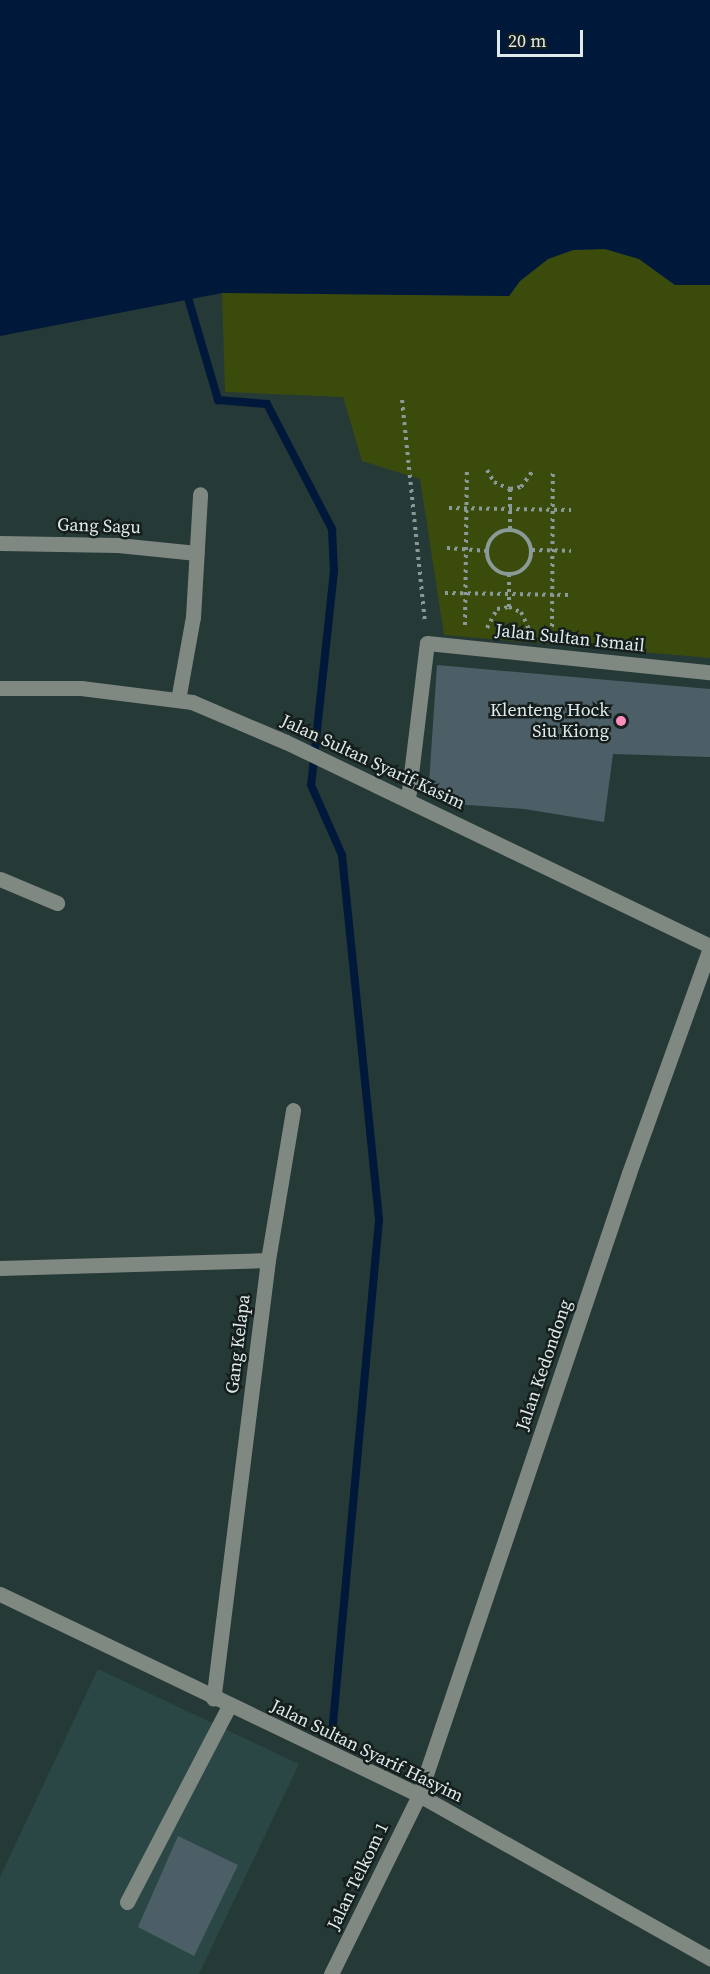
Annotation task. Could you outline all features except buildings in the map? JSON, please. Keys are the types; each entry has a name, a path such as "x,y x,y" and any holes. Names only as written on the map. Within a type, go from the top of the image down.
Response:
{"street":[{"path":"178,700 193,617 200,494"},
{"name":"Gang Sagu","path":"0,543 118,545 197,552"},
{"name":"Jalan Sultan Ismail","path":"427,643 710,672"},
{"path":"408,799 427,643"},
{"name":"Jalan Sultan Syarif Kasim","path":"0,688 81,688 178,700 286,742 710,947"},
{"path":"0,879 57,903"},
{"name":"Jalan Kedondong","path":"419,1795 710,947"},
{"name":"Gang Kelapa","path":"213,1699 268,1260 293,1110"},
{"path":"0,1268 268,1260"},
{"name":"Jalan Sultan Syarif Hasyim","path":"0,1594 213,1699 419,1795 710,1958"},
{"path":"127,1902 229,1706"},
{"name":"Jalan Telkom 1","path":"331,1974 419,1795"}],"path":[{"path":"402,400 427,643"},
{"path":"465,647 467,469"},
{"path":"487,470 494,482 510,489 521,487 534,469"},
{"path":"552,655 554,469"},
{"path":"510,489 510,530"},
{"path":"449,508 571,510"},
{"path":"488,551 497,534 510,530 524,536 532,550"},
{"path":"447,548 488,551"},
{"path":"488,551 496,569 509,573 523,569 532,550"},
{"path":"532,550 571,551"},
{"path":"509,573 509,607"},
{"path":"445,593 570,595"},
{"path":"486,649 490,616 509,607"},
{"path":"509,607 526,619 532,653"}],"shaded area":[{"path":"98,1669 299,1764 199,1974 0,1974 0,1877"}],"green space":[{"path":"605,249 639,259 675,285 710,285 710,658 444,635 420,479 362,461 343,397 225,392 222,293 509,296 520,281 548,259 573,250"}],"water":[{"path":"0,0 710,0 710,285 675,285 639,259 605,249 573,250 548,259 520,281 509,296 222,293 0,336"}],"waterway":[{"path":"186,291 218,400 267,404 332,529 334,571 311,785 342,855 379,1220 332,1734"}],"place":[{"name":"Klenteng Hock Siu Kiong","path":"621,721"}]}
